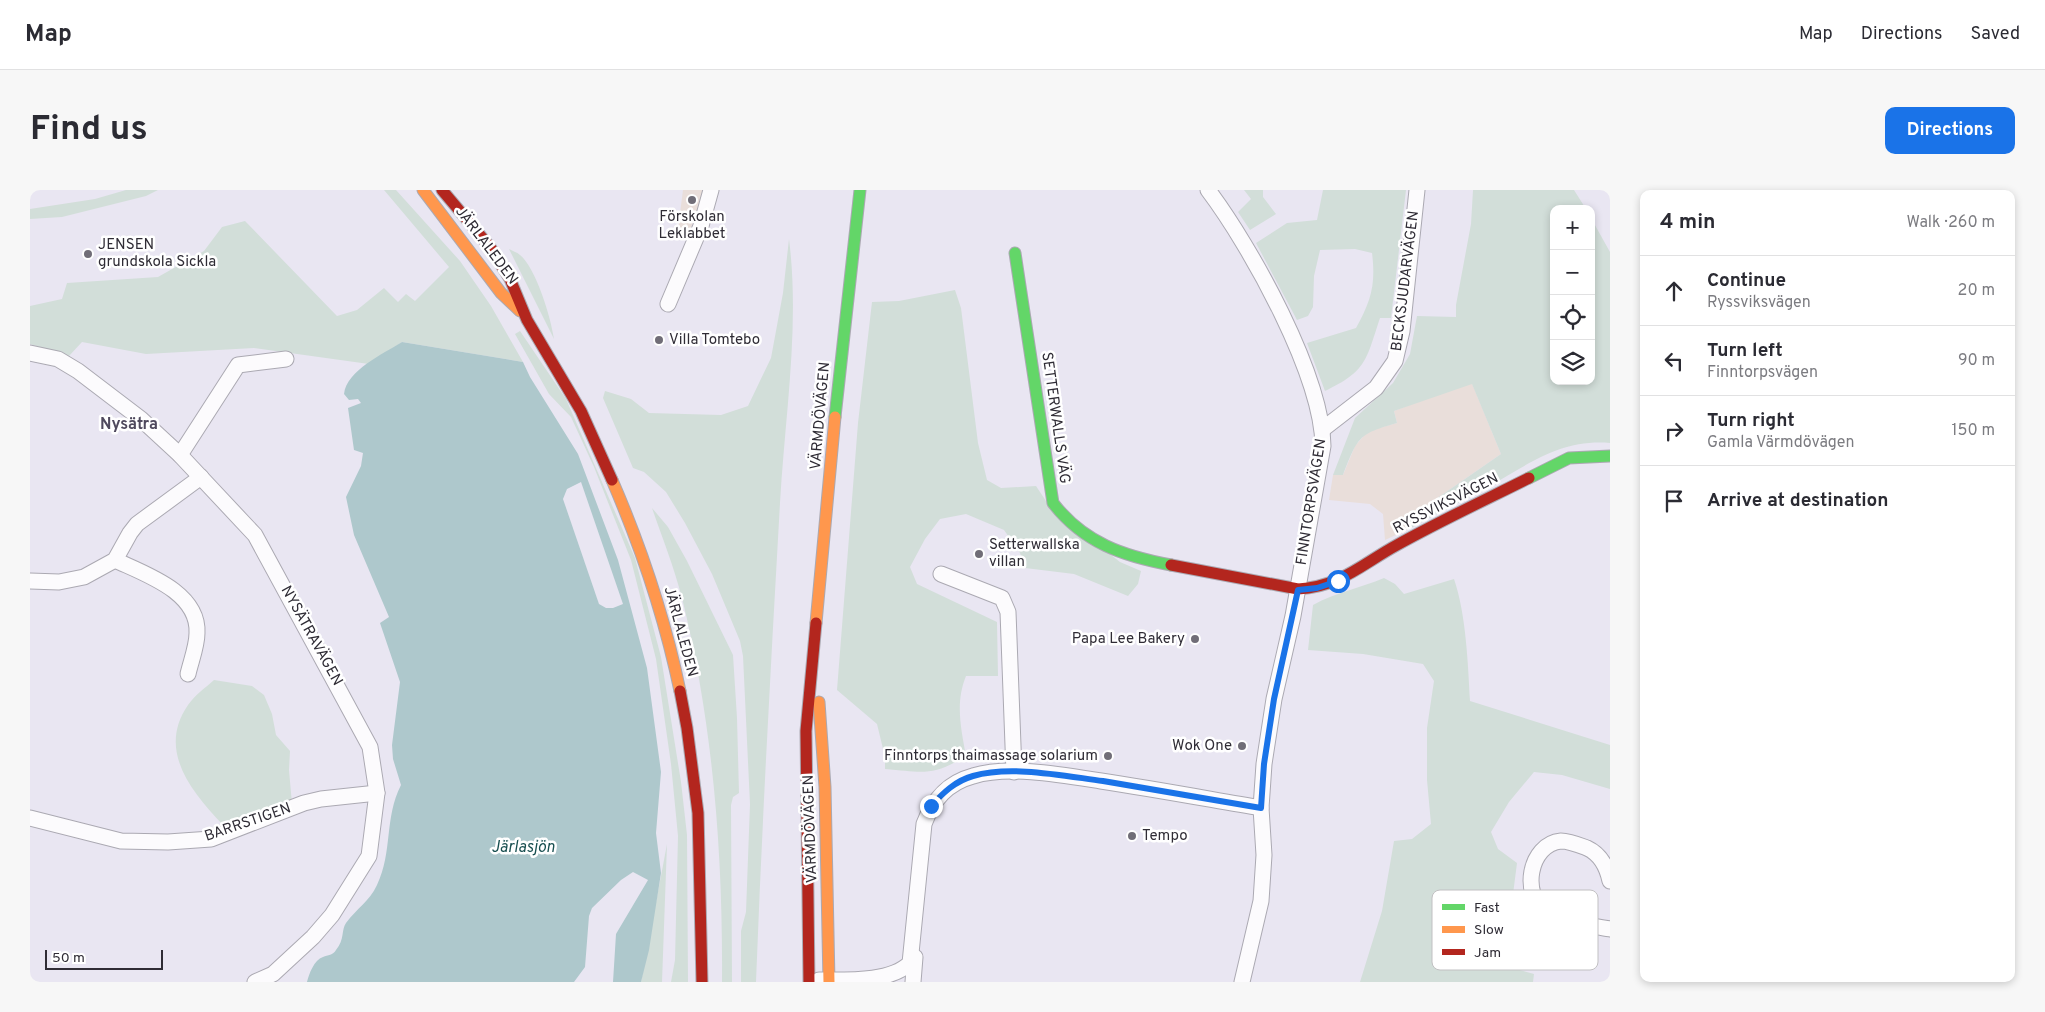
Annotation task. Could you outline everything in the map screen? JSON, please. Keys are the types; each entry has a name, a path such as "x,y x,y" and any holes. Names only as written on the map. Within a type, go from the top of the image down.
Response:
{"main road":[{"name":"JÄRLALEDEN","path":"423,190 501,293 526,318"},
{"name":"JÄRLALEDEN","path":"442,190 490,247 510,279 526,318 581,411 626,513 655,597 675,668 687,728 698,813 702,902 702,982"},
{"name":"VÄRMDÖVÄGEN","path":"809,981 806,731 841,358 860,190"},
{"name":"SETTERWALLS VÄG","path":"1015,253 1048,481 1054,503 1059,512 1080,531 1095,540 1141,558 1298,590"},
{"name":"RYSSVIKSVÄGEN","path":"1298,590 1317,588 1338,581 1396,545 1569,458 1595,455 1610,456"},
{"name":"VÄRMDÖVÄGEN","path":"814,645 825,787 829,981"}],"street":[{"path":"668,304 701,226 711,190"},
{"name":"FINNTORPSVÄGEN","path":"1208,190 1243,242 1280,311 1312,390 1323,429 1323,446 1298,590 1274,699 1264,764 1261,808 1264,855 1261,901 1242,982"},
{"name":"BECKSJUDARVÄGEN","path":"1323,429 1376,388 1396,361 1402,331 1417,190"},
{"name":"NYSÄTRAVÄGEN","path":"30,353 58,359 78,371 141,419 180,455 255,534 370,748 377,793 369,856 332,915 292,958 273,974 255,982"},
{"path":"180,455 238,364 286,359"},
{"path":"30,581 46,583 78,578 115,560 137,524 201,477"},
{"path":"115,560 166,584 183,600 190,610 196,623 198,634 188,674"},
{"path":"941,574 1002,598 1008,612 1014,772"},
{"path":"809,981 890,980 903,973 910,963 924,824 931,806 945,792 962,780 984,773 1055,774 1261,808"},
{"name":"BARRSTIGEN","path":"30,818 121,841 168,842 211,839 304,803 321,799 377,793"},
{"path":"1531,890 1530,886 1538,858 1548,847 1560,841 1578,844 1594,852 1608,870 1610,881"},
{"path":"913,982 916,911"}],"shaded area":[{"path":"126,190 158,190 146,196 62,217 30,219 30,209 95,199"},
{"path":"384,190 396,190 460,261 491,306 523,362 402,342 369,364 254,348 146,354 82,342 69,356 30,344 30,306 62,299 67,283 158,277 204,251 222,227 245,221 337,316 357,310 384,288 398,302 406,294 415,301 449,267"},
{"name":"Förskolan Leklabbet","path":"683,190 705,190 691,228 678,229"},
{"path":"1244,190 1263,190 1263,197 1276,214 1250,230 1238,212 1251,199"},
{"path":"1323,190 1406,190 1391,318 1380,318 1368,354 1357,370 1339,384 1325,391 1307,343 1356,328 1369,301 1373,283 1372,253 1355,249 1320,250 1314,276 1313,307 1308,316 1297,320 1256,243 1287,223 1317,220"},
{"path":"1473,190 1574,190 1583,205 1550,205 1550,385 1595,385 1595,225 1610,252 1610,443 1575,445 1559,449 1411,528 1408,515 1423,508 1501,454 1472,384 1394,411 1397,423 1367,434 1356,445 1343,475 1333,475 1355,418 1393,383 1410,354 1417,316 1456,317 1456,305 1471,224"},
{"path":"789,239 793,305 792,338 782,470 756,982 741,982 741,931 746,912 750,804 743,656 740,641 712,574 685,523 666,492 644,472 633,468 603,398 605,391 631,399 649,413 721,415 748,406 771,358 783,293"},
{"path":"509,249 520,255 532,271 550,319 554,339"},
{"path":"955,290 961,308 978,443 987,480 1001,488 1036,486 1050,507 1120,562 1141,571 1138,584 1128,596 1074,574 1025,568 1020,553 1004,530 966,514 940,519 925,539 910,567 917,584 997,622 998,676 966,676 960,706 966,756 954,763 927,772 885,769 885,757 877,724 837,690 858,423 872,302 899,301"},
{"path":"520,331 566,399 635,558 661,657 681,782 687,835 688,982 671,982 675,960 678,836 671,764 656,659 631,560 594,467 571,417 549,394 515,334"},
{"path":"1471,381 1501,454 1423,508 1408,515 1411,528 1385,540 1383,514 1370,504 1329,500 1333,475 1343,475 1355,446 1368,431 1397,423 1394,411"},
{"path":"652,508 668,527 687,561 733,655 739,793 733,797 731,805 732,982 722,982 721,885 714,789 709,741 693,645 672,564"},
{"path":"1384,578 1395,584 1404,594 1454,579 1464,623 1470,701 1610,745 1610,789 1562,775 1534,772 1509,802 1491,832 1498,849 1517,863 1514,890 1432,890 1432,970 1519,970 1534,974 1533,982 1360,982 1382,911 1394,841 1412,839 1431,824 1427,780 1427,728 1434,681 1423,664 1363,654 1308,650 1313,605"},
{"path":"214,680 252,686 264,695 272,714 276,735 290,751 289,770 292,804 222,824 189,784 177,754 176,738 179,722 191,701"},
{"path":"667,844 662,982 641,982"}],"water":[{"name":"Järlasjön","path":"402,342 523,362 530,377 578,454 618,560 647,668 661,772 656,833 661,873 649,950 641,982 307,982 317,961 336,950 341,942 346,923 370,896 377,885 385,860 392,810 401,785 393,759 392,745 400,682 380,623 389,617 354,535 346,497 361,466 363,453 354,450 348,408 361,403 358,399 349,400 344,394 352,377 359,370 376,357"}],"pier":[{"path":"581,482 623,604 613,608 606,608 599,604 563,499 567,489"},
{"path":"633,872 648,880 616,934 613,982 574,982 585,967 589,916 592,908 621,880"}],"traffic: fast":[{"path":"835,417 860,190"},
{"path":"1015,253 1053,503 1078,528 1106,546 1137,557 1171,565"},
{"path":"1529,478 1569,458 1610,456"}],"traffic: slow":[{"path":"423,190 501,293 520,311"},
{"path":"816,623 835,417"},
{"path":"612,480 633,531 651,584 667,637 680,691"},
{"path":"819,702 825,787 829,982"}],"traffic: jam":[{"path":"442,190 490,247 510,279 527,320 581,411 612,480"},
{"path":"1171,565 1298,589 1326,584 1350,573 1413,536 1529,478"},
{"path":"809,982 806,731 816,623"},
{"path":"680,691 687,728 698,813 702,982"}],"place":[{"name":"Förskolan Leklabbet","path":"692,200"},
{"name":"JENSEN grundskola Sickla","path":"88,254"},
{"name":"Villa Tomtebo","path":"659,340"},
{"name":"Setterwallska villan","path":"979,554"},
{"name":"Papa Lee Bakery","path":"1195,639"},
{"name":"Wok One","path":"1242,746"},
{"name":"Finntorps thaimassage solarium","path":"1108,756"},
{"name":"Tempo","path":"1132,836"}],"district":[{"name":"Nysätra","path":"129,425"}],"route":[{"path":"931,806 955,783 962,780 984,773 1014,772 1055,774 1261,808 1264,764 1274,699 1298,590 1317,588 1338,581"}]}
